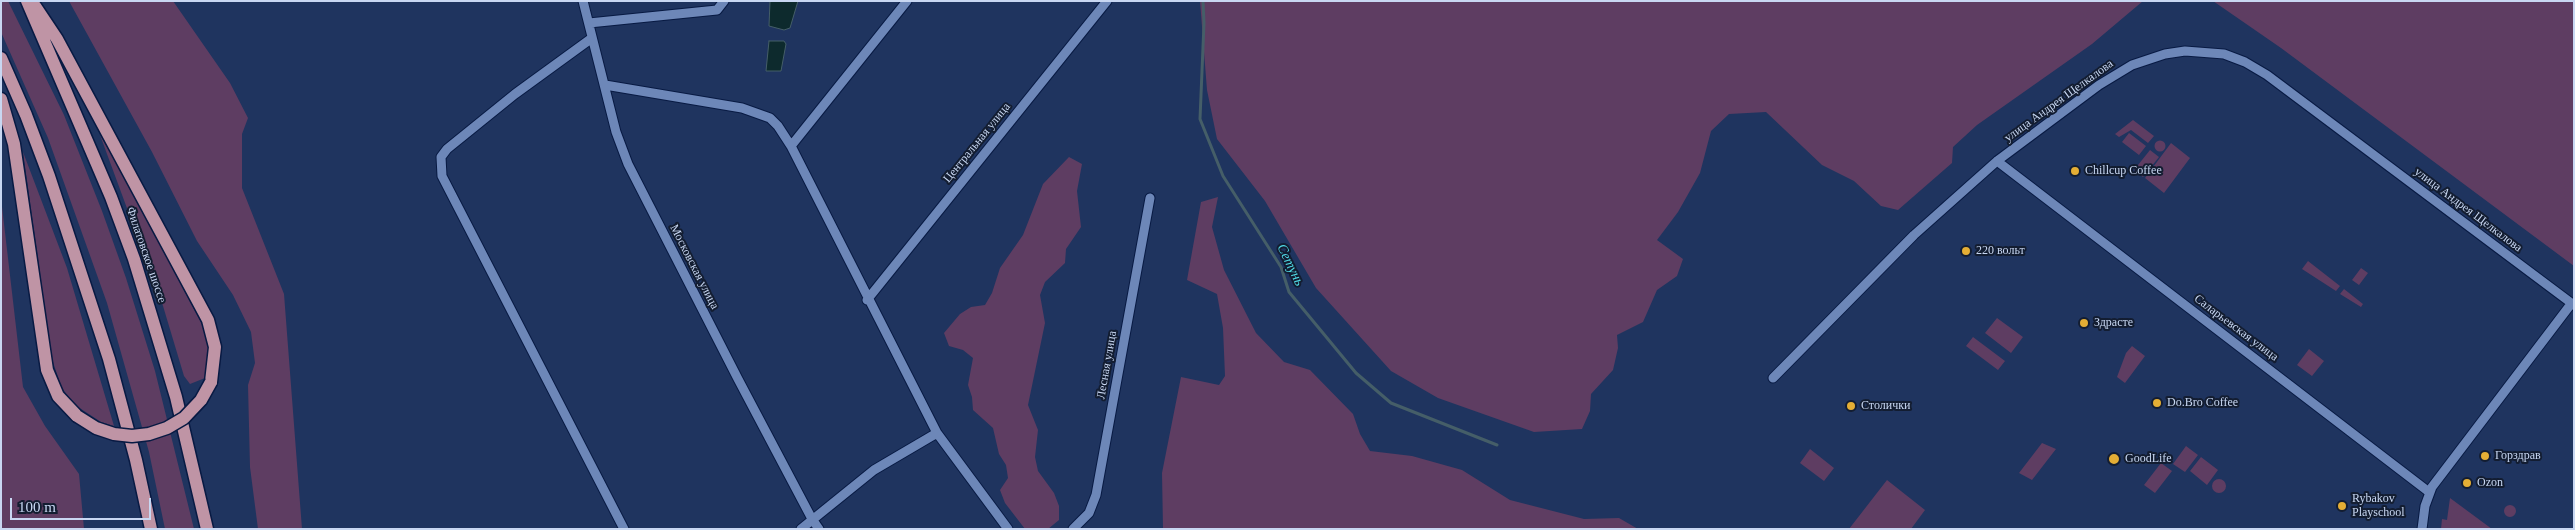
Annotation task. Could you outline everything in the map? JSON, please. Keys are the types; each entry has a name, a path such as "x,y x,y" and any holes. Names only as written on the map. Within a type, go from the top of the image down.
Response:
{"main road":[{"name":"Филатовское шоссе","path":"26,1 111,197 134,259 176,397 207,529"},
{"path":"1,99 14,144 47,370 58,396 77,416 96,428 114,434 132,436 149,434 167,428 184,418 202,400 211,382 215,348 208,320 57,39 32,1"},
{"path":"1,58 26,115 49,176 109,360 136,460 151,529"}],"street":[{"name":"Московская улица","path":"583,1 616,132 632,172 812,520 819,529"},
{"path":"589,23 717,10 724,1"},
{"path":"791,146 907,1"},
{"name":"Центральная улица","path":"867,300 1107,1"},
{"path":"592,38 514,94 447,149 441,157 442,176 624,529"},
{"name":"улица Андрея Щелкалова","path":"1773,378 1898,252 1974,180 2099,85 2132,65 2165,54 2185,51 2224,54 2245,62 2267,75 2572,304"},
{"path":"605,85 756,112 770,118 778,126 791,146 867,300 936,433 1008,529"},
{"name":"Саларьевская улица","path":"1998,161 2429,492"},
{"name":"Лесная улица","path":"1073,529 1089,512 1096,495 1150,198"},
{"path":"2422,529 2429,492 2572,304"},
{"path":"801,529 874,470 936,433"}],"shaded area":[{"path":"1,1 8,1 64,115 102,211 126,278 155,371 194,529 165,529 149,452 107,303 48,138 1,32"},
{"path":"69,1 173,1 230,83 248,118 242,134 242,188 284,294 302,529 258,529 250,467 248,385 255,363 251,332 233,295 197,241 152,152"},
{"path":"770,1 798,1 790,28 784,30 769,26"},
{"path":"1200,1 2143,1 2092,44 1977,125 1953,147 1952,163 1898,210 1881,206 1854,181 1822,165 1766,112 1729,114 1711,131 1700,173 1678,212 1657,240 1683,259 1677,276 1657,290 1643,322 1617,335 1618,348 1613,370 1591,394 1590,411 1582,429 1534,432 1438,398 1391,371 1316,288 1265,201 1217,139 1207,90"},
{"path":"2213,1 2574,1 2574,266 2281,48"},
{"path":"769,41 784,41 786,44 781,71 766,71"},
{"path":"2133,120 2154,136 2148,143 2131,130 2119,137 2115,134"},
{"path":"2129,133 2146,146 2139,155 2122,142"},
{"path":"100,135 128,183 206,332 210,356 205,378 190,384 184,376 163,306"},
{"path":"2158,141 2162,141 2165,146 2164,150 2158,151 2155,148 2155,144"},
{"path":"2171,143 2190,158 2164,193 2145,178"},
{"path":"2150,150 2159,157 2143,177 2134,170"},
{"path":"23,152 67,268 114,426 101,422 75,405 61,387 52,359"},
{"path":"1069,157 1082,164 1077,191 1081,227 1066,249 1065,263 1045,282 1040,295 1045,323 1028,405 1038,430 1035,457 1038,471 1054,493 1059,506 1059,520 1048,529 1025,529 1005,503 1000,490 1008,478 1006,465 999,454 993,428 973,410 972,397 968,385 973,358 963,350 949,346 944,333 960,314 971,307 985,305 992,293 1000,268 1023,235 1043,184"},
{"path":"1218,197 1212,227 1224,270 1256,333 1284,362 1310,370 1353,414 1360,434 1370,451 1412,456 1462,470 1510,500 1584,519 1619,518 1638,529 1163,529 1162,473 1181,377 1219,385 1225,376 1223,328 1217,294 1187,280 1201,202"},
{"path":"1,198 23,387 45,426 79,474 84,529 1,529"},
{"path":"2308,261 2340,286 2336,291 2302,269"},
{"path":"2361,268 2368,273 2359,285 2352,280"},
{"path":"2344,289 2363,304 2361,307 2340,294"},
{"path":"1997,318 2023,337 2011,353 1985,333"},
{"path":"1973,337 2005,361 1998,370 1966,346"},
{"path":"2132,346 2145,356 2125,383 2117,377 2126,353"},
{"path":"2309,349 2324,361 2312,376 2297,365"},
{"path":"2042,443 2056,449 2032,480 2019,473"},
{"path":"2186,446 2198,455 2185,472 2173,464"},
{"path":"1810,449 1834,468 1824,481 1800,463"},
{"path":"2201,457 2218,470 2207,485 2190,471"},
{"path":"2161,463 2172,471 2155,493 2144,485"},
{"path":"2219,479 2224,481 2226,486 2224,491 2219,493 2214,491 2212,486 2214,481"},
{"path":"1887,480 1925,510 1911,529 1849,529"},
{"path":"2450,498 2492,529 2441,529 2442,519 2447,520"},
{"path":"2510,505 2516,511 2510,517 2504,511"}],"waterway":[{"name":"Сетунь","path":"1203,1 1204,23 1200,119 1223,176 1281,267 1289,292 1356,373 1391,403 1497,445"}],"place":[{"name":"Chillcup Coffee","path":"2075,171"},
{"name":"220 вольт","path":"1966,251"},
{"name":"Здрасте","path":"2084,323"},
{"name":"Do.Bro Coffee","path":"2157,403"},
{"name":"Столички","path":"1851,406"},
{"name":"Горздрав","path":"2485,456"},
{"name":"GoodLife","path":"2114,459"},
{"name":"Ozon","path":"2467,483"},
{"name":"Rybakov Playschool","path":"2342,506"}]}
